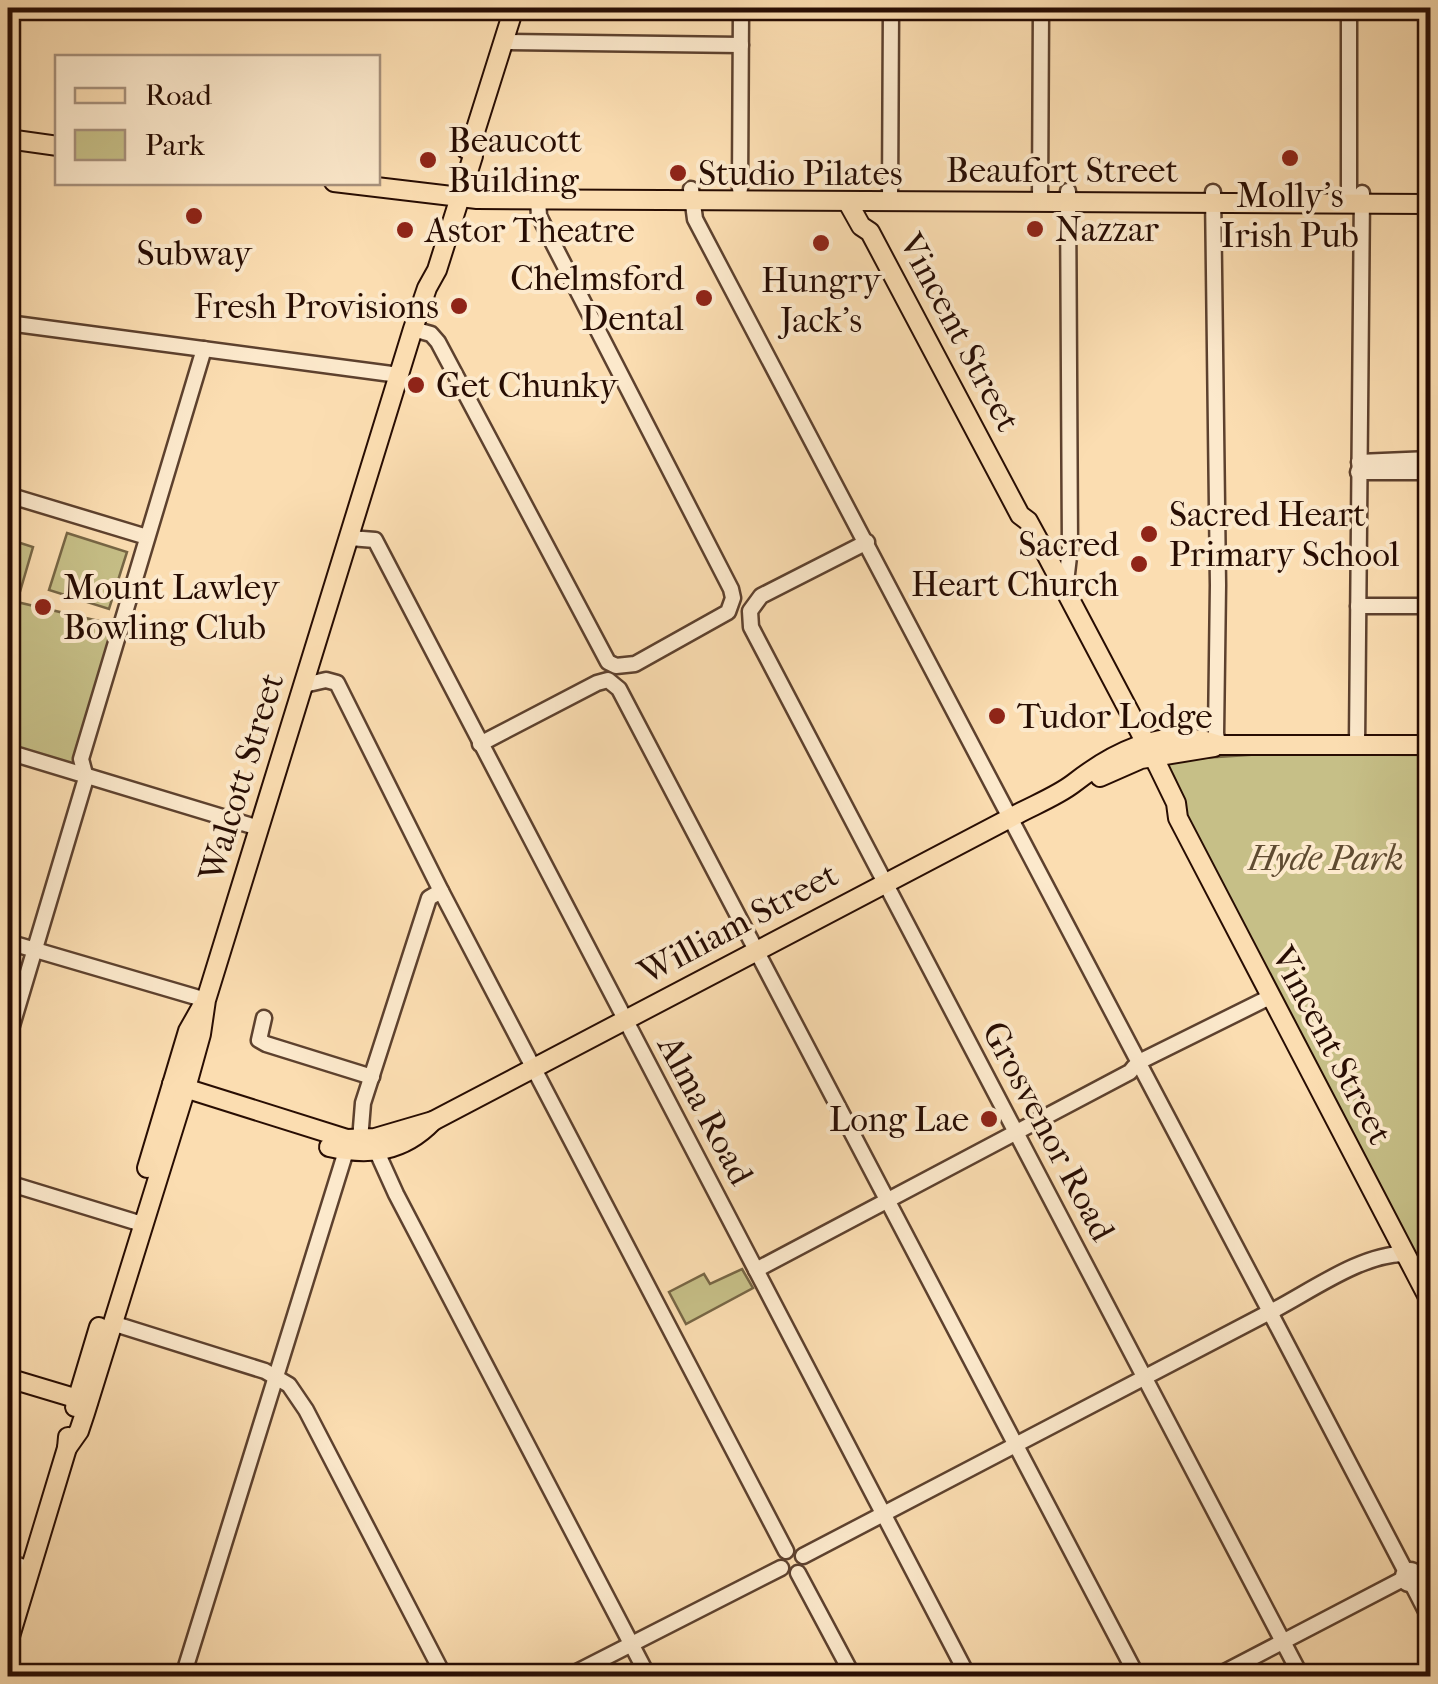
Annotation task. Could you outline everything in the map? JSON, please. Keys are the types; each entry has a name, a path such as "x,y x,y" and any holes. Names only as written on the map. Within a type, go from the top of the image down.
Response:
{"main road":[{"name":"Walcott Street","path":"82,1395 177,1091 188,1031 206,1000 426,288 426,268 455,192 474,156 471,143 514,9"},
{"path":"8,127 55,134"},
{"path":"8,139 55,146"},
{"name":"Beaufort Street","path":"380,177 455,192 847,201 881,196"},
{"name":"Beaufort Street","path":"370,185 538,200 740,190 881,196 1355,198 1430,204"},
{"name":"Beaufort Street","path":"1355,198 1430,193"},
{"name":"Vincent Street","path":"870,232 881,196"},
{"name":"Vincent Street","path":"847,201 870,232 1020,515 1028,521 1046,554 1143,751 1166,808 1178,818 1430,1301"},
{"name":"Vincent Street","path":"1020,515 1019,525 1143,751"},
{"name":"William Street","path":"353,1145 433,1121 1073,784 1088,783 1143,751 1203,739 1219,745 1430,745"},
{"name":"William Street","path":"177,1091 377,1152 417,1137 433,1121"},
{"name":"Walcott Street","path":"8,1642 67,1448 68,1428 112,1323 137,1222"},
{"path":"8,1368 70,1386 82,1395"},
{"path":"8,1378 82,1395"}],"street":[{"path":"492,8 514,9"},
{"path":"740,190 741,8"},
{"path":"881,196 891,8"},
{"path":"1040,196 1041,8"},
{"path":"1349,8 1358,467 1357,745"},
{"path":"503,42 740,44"},
{"path":"697,195 701,226 1430,1619"},
{"path":"1065,591 1070,557 1068,197"},
{"path":"1213,197 1219,745"},
{"path":"413,329 431,334 438,342 601,654 616,666 635,664 724,616 732,607 731,589 539,216 538,200"},
{"path":"8,323 399,375"},
{"path":"8,1038 86,778 80,758 204,349"},
{"path":"1358,467 1430,459"},
{"path":"1358,467 1430,472"},
{"path":"8,495 147,538"},
{"name":"Alma Road","path":"350,538 375,540 968,1676"},
{"name":"Grosvenor Road","path":"867,542 762,596 750,611 751,627 1301,1676"},
{"path":"1046,554 1057,559 1070,557"},
{"path":"1358,606 1430,606"},
{"path":"304,685 326,680 337,684 440,891 786,1551"},
{"path":"480,744 597,683 608,680 619,690 1136,1676"},
{"path":"8,752 259,828"},
{"path":"183,1676 430,898 440,891"},
{"path":"8,942 206,1000"},
{"path":"756,1270 1270,997"},
{"path":"264,1018 259,1040 266,1044 372,1077"},
{"path":"377,1152 648,1676"},
{"path":"8,1183 137,1222"},
{"path":"1366,1262 1393,1231"},
{"path":"803,1556 1366,1262 1389,1254 1405,1254"},
{"path":"112,1323 265,1370 289,1384 444,1676"},
{"path":"798,1573 786,1573 780,1558 792,1549 803,1556"},
{"path":"798,1573 803,1556"},
{"path":"8,1562 30,1569"},
{"path":"1216,1676 1430,1565"},
{"path":"569,1676 781,1568"},
{"path":"798,1573 853,1676"}],"green space":[{"path":"67,533 127,552 109,609 49,590"},
{"path":"8,539 33,547 17,602 120,626 80,776 8,752"},
{"name":"Hyde Park","path":"1263,754 1430,755 1430,1282 1192,827 1167,766 1172,760"},
{"path":"742,1269 753,1288 686,1324 669,1292 704,1274 710,1284"}],"place":[{"name":"Molly's Irish Pub","path":"1290,158"},
{"name":"Beaucott Building","path":"428,160"},
{"name":"Studio Pilates","path":"678,173"},
{"name":"Subway","path":"194,216"},
{"name":"Nazzar","path":"1035,229"},
{"name":"Astor Theatre","path":"405,230"},
{"name":"Hungry Jack's","path":"821,243"},
{"name":"Chelmsford Dental","path":"704,298"},
{"name":"Fresh Provisions","path":"459,306"},
{"name":"Get Chunky","path":"416,385"},
{"name":"Sacred Heart Primary School","path":"1149,534"},
{"name":"Sacred Heart Church","path":"1139,564"},
{"name":"Mount Lawley Bowling Club","path":"43,607"},
{"name":"Tudor Lodge","path":"997,716"},
{"name":"Long Lae","path":"989,1119"}]}
